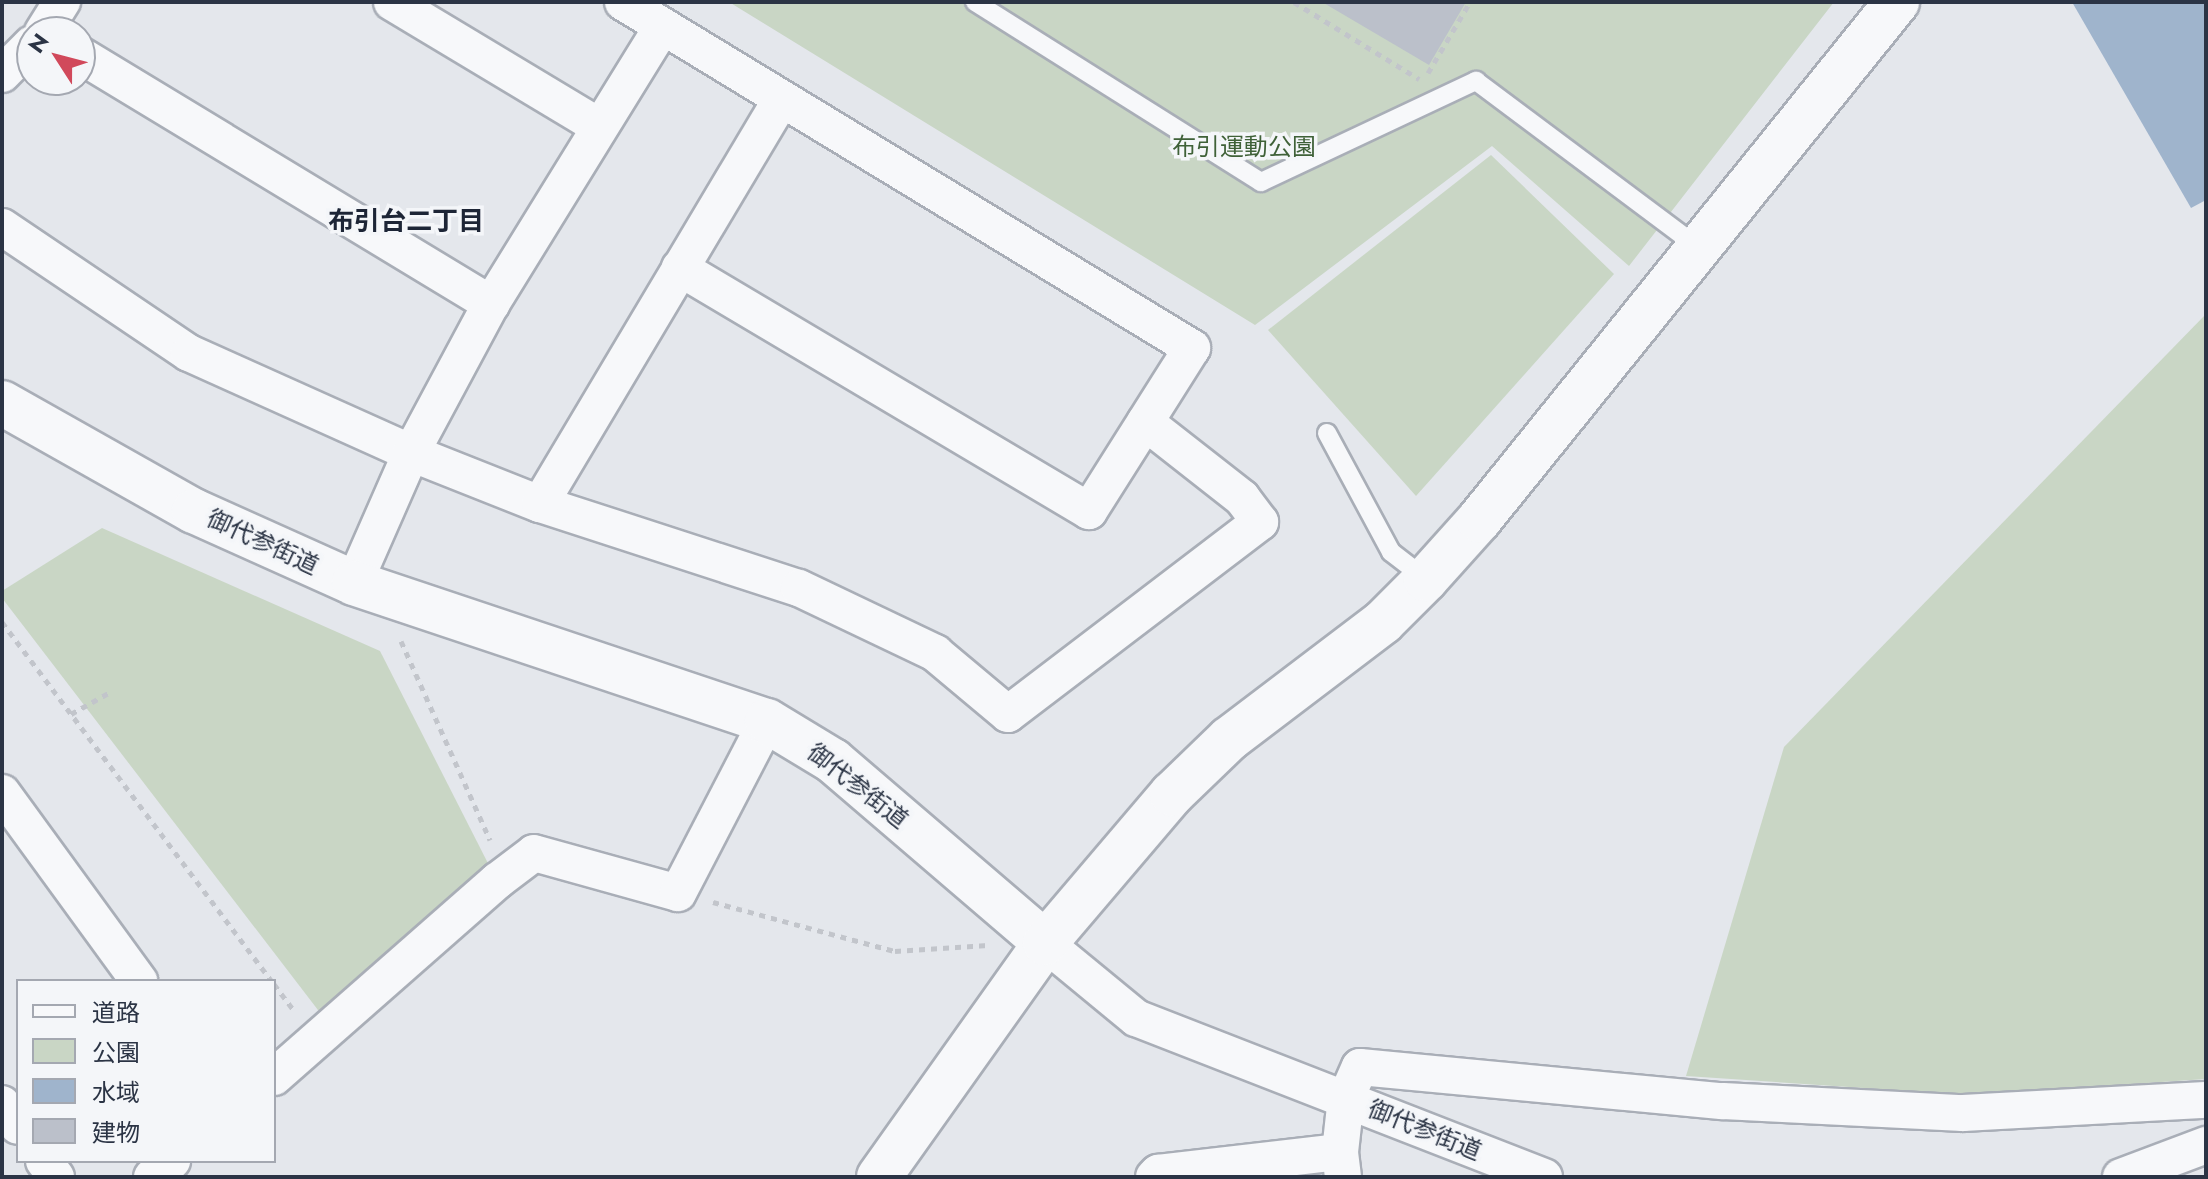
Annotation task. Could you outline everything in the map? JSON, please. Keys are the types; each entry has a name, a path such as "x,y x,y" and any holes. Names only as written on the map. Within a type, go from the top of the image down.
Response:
{"street":[{"path":"392,2 598,126"},
{"path":"623,2 1192,348 1089,511 680,268"},
{"path":"879,1177 1045,943 1172,794 1229,739 1383,622 1426,579 1479,520 1897,2"},
{"path":"354,583 411,453 491,304 598,126 662,27"},
{"path":"96,65 491,304"},
{"path":"540,504 781,99"},
{"path":"2,227 189,353 411,453 540,504 799,588 935,653 1008,714 1260,522 1242,498 1145,422"},
{"name":"御代参街道","path":"2,403 194,511 354,583 767,721 833,761 1136,1018 1239,1061 1346,1098 1544,1177"},
{"path":"276,1075 534,853 678,893 767,721"},
{"path":"2,793 138,979"},
{"path":"1154,1177 1158,1173 1341,1165 1346,1098 1360,1067 1723,1101 1963,1113 2206,1100"},
{"path":"2,1104 16,1123"},
{"path":"2121,1177 2206,1145"},
{"path":"152,1177 170,1163"}],"lane":[{"path":"975,2 1261,182 1476,81 1699,248"},
{"path":"1327,433 1391,552 1426,579"}],"path":[{"path":"1294,2 1423,81 1470,2"},
{"path":"2,622 270,979"},
{"path":"400,639 506,874"},
{"path":"71,714 112,691"},
{"path":"678,893 895,951 989,945"}],"green space":[{"name":"布引運動公園","path":"729,2 1834,2 1629,266 1492,146 1255,325"},
{"path":"1491,155 1614,274 1416,496 1268,330"},
{"path":"2206,314 2206,1079 1968,1095 1686,1076 1784,747"},
{"path":"102,528 380,651 497,881 331,1027 2,598 2,591"}],"water":[{"path":"2072,2 2206,2 2206,200 2191,208"}],"building":[{"path":"1322,2 1466,2 1429,65"}],"district":[{"name":"布引台二丁目","path":"406,222"}]}
